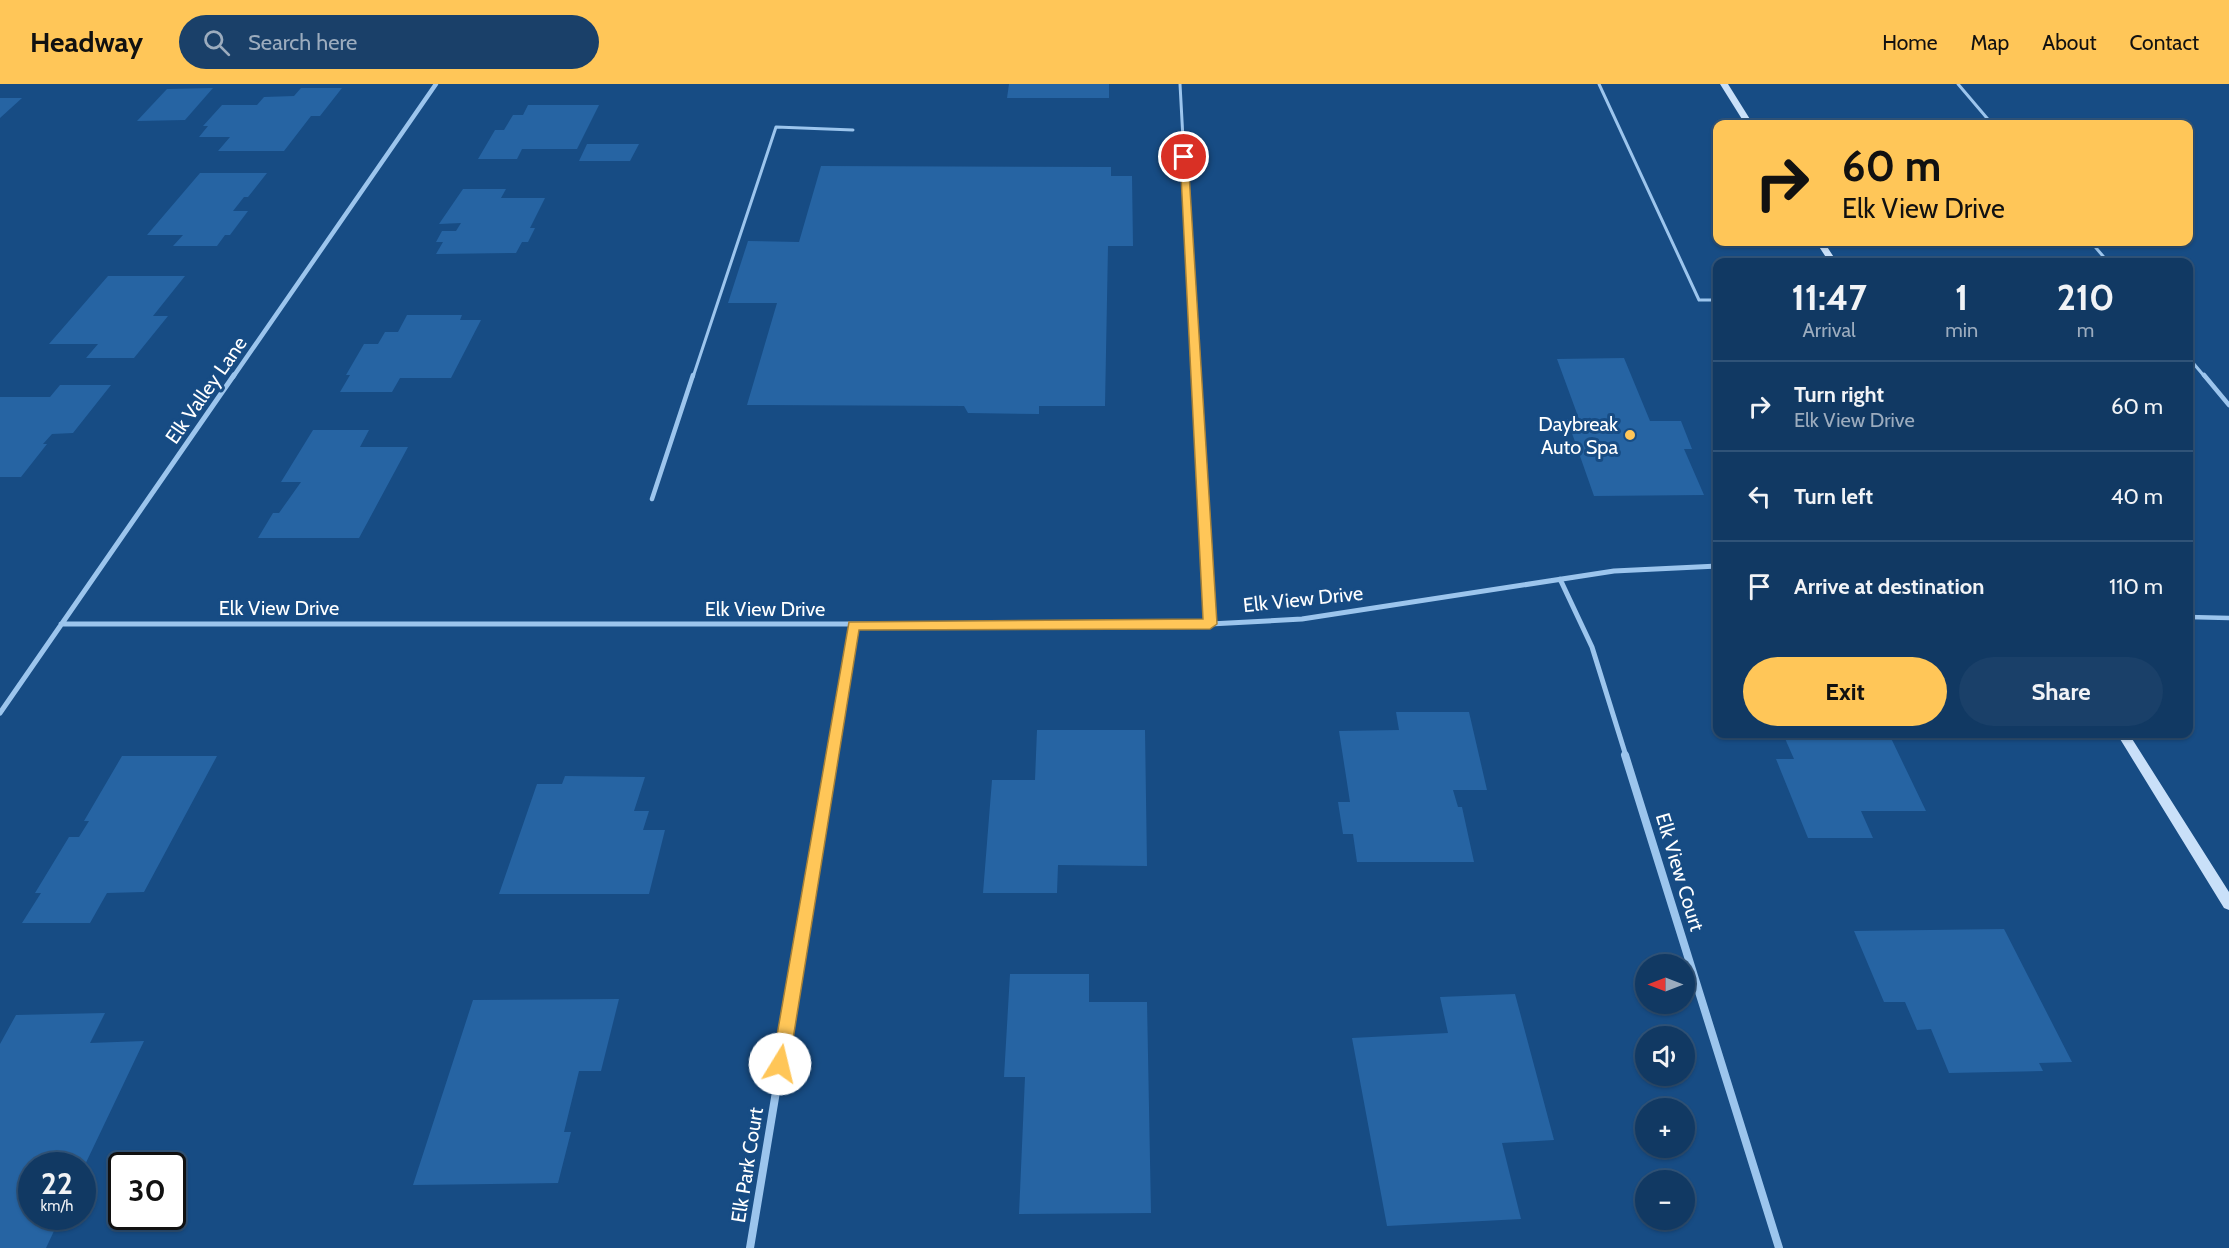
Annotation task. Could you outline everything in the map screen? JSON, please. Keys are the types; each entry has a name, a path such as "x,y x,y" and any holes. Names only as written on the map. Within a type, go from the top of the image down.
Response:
{"main road":[{"path":"1724,84 1746,120"},
{"path":"2126,738 2229,904"}],"street":[{"name":"Elk Valley Lane","path":"0,713 436,84"},
{"name":"Elk View Drive","path":"62,624 1210,624 1302,619 1614,571 1713,566"},
{"name":"Elk View Court","path":"1560,579 1592,647 1779,1248"},
{"name":"Elk Park Court","path":"750,1248 854,625"}],"lane":[{"path":"1180,84 1210,624"},
{"path":"1599,84 1700,300 1713,300"},
{"path":"1958,84 1989,120"},
{"path":"652,499 776,127 853,130"},
{"path":"2094,246 2105,258"},
{"path":"2193,363 2229,405"},
{"path":"2193,617 2229,618"}],"building":[{"path":"1009,84 1109,84 1109,98 1007,98"},
{"path":"213,88 185,120 137,121 167,89"},
{"path":"301,88 342,88 320,116 311,116 284,151 218,151 230,137 199,137 208,126 203,126 222,105 257,105 264,97 294,96"},
{"path":"0,98 22,98 0,118"},
{"path":"528,105 599,105 577,149 522,149 517,159 478,159 495,130 504,130 513,115 523,115"},
{"path":"587,144 639,144 630,161 579,161"},
{"path":"821,166 1111,167 1111,176 1132,176 1133,246 1108,246 1105,406 1039,406 1039,414 968,413 964,406 747,405 777,303 728,303 748,241 799,242"},
{"path":"200,173 267,173 248,197 244,197 233,211 248,211 230,235 225,235 217,246 173,246 183,235 147,235"},
{"path":"463,189 506,189 501,198 545,198 530,228 535,228 528,242 522,242 516,253 436,254 443,242 436,242 442,231 456,231 461,223 439,224"},
{"path":"108,276 185,276 153,316 168,316 134,358 86,358 98,344 49,344"},
{"path":"407,315 462,315 460,320 481,320 451,378 400,378 392,392 340,392 350,375 346,375 364,344 378,344 385,332 398,332"},
{"name":"Daybreak Auto Spa","path":"1624,358 1650,421 1681,421 1692,449 1684,449 1704,495 1594,496 1567,419 1579,419 1557,359"},
{"path":"60,385 111,385 73,433 52,434 21,477 0,477 0,397 50,397"},
{"path":"313,430 369,430 360,447 408,447 359,538 258,538 273,513 279,513 301,482 281,482"},
{"path":"1396,712 1469,712 1487,790 1453,790 1458,807 1462,807 1474,862 1357,862 1353,834 1343,834 1338,802 1350,802 1339,731 1399,730"},
{"path":"1037,730 1145,730 1147,866 1058,865 1057,893 983,893 992,780 1035,780"},
{"path":"1785,738 1891,738 1926,811 1861,811 1873,838 1808,838 1776,759 1794,759"},
{"path":"122,756 217,756 144,892 107,893 90,923 22,923 41,893 35,893 69,837 79,837 89,821 84,821"},
{"path":"565,776 645,777 634,811 649,811 643,830 665,830 649,894 499,894 537,784 562,784"},
{"path":"2004,929 2072,1062 2039,1063 2043,1071 1949,1073 1931,1029 1917,1030 1905,1002 1884,1002 1854,931"},
{"path":"1010,974 1089,974 1089,1002 1147,1002 1151,1213 1019,1214 1025,1077 1004,1077"},
{"path":"1515,994 1554,1140 1502,1143 1521,1219 1387,1226 1352,1038 1448,1033 1440,997"},
{"path":"619,999 601,1071 579,1071 564,1132 571,1132 558,1183 413,1185 473,1000"},
{"path":"105,1013 90,1043 144,1041 91,1152 18,1152 18,1230 54,1230 46,1248 0,1248 0,1044 16,1015"}],"place":[{"name":"Daybreak Auto Spa","path":"1630,435"}],"route":[{"path":"780,1064 854,625 1210,624 1184,157"}]}
